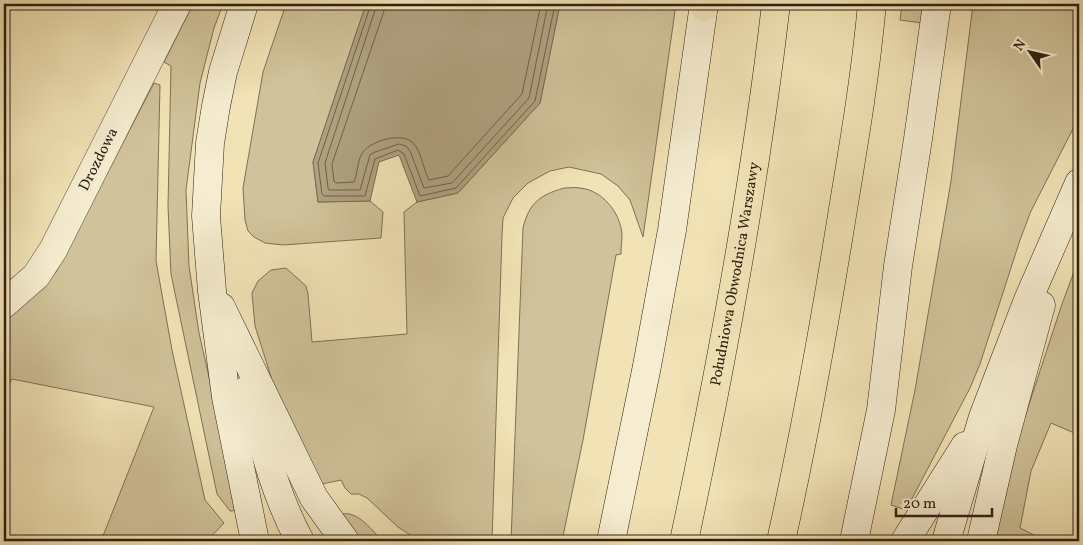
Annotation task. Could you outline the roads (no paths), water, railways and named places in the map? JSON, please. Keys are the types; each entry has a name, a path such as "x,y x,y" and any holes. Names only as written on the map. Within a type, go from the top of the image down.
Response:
{"highway":[{"name":"Południowa Obwodnica Warszawy","path":"684,541 728,327 756,160 776,4"},
{"path":"781,541 805,428 830,293 850,168 872,4"}],"main road":[{"name":"Drozdowa","path":"4,304 36,276 53,250 177,4"},
{"path":"244,4 223,72 210,144 206,216 212,291 226,397 255,541"},
{"path":"854,541 881,410 898,266 918,140 936,4"},
{"path":"611,541 647,366 672,230 704,5"},
{"path":"946,541 982,417 1028,300 1079,184"},
{"path":"981,541 1003,445 1033,339 1060,226"},
{"path":"212,291 233,330 314,498 345,541"},
{"path":"233,330 266,459 289,521 300,541"},
{"path":"905,541 982,417"}],"water":[{"path":"366,4 560,4 540,103 458,193 417,202 399,155 379,162 370,201 318,202 313,162"}]}
